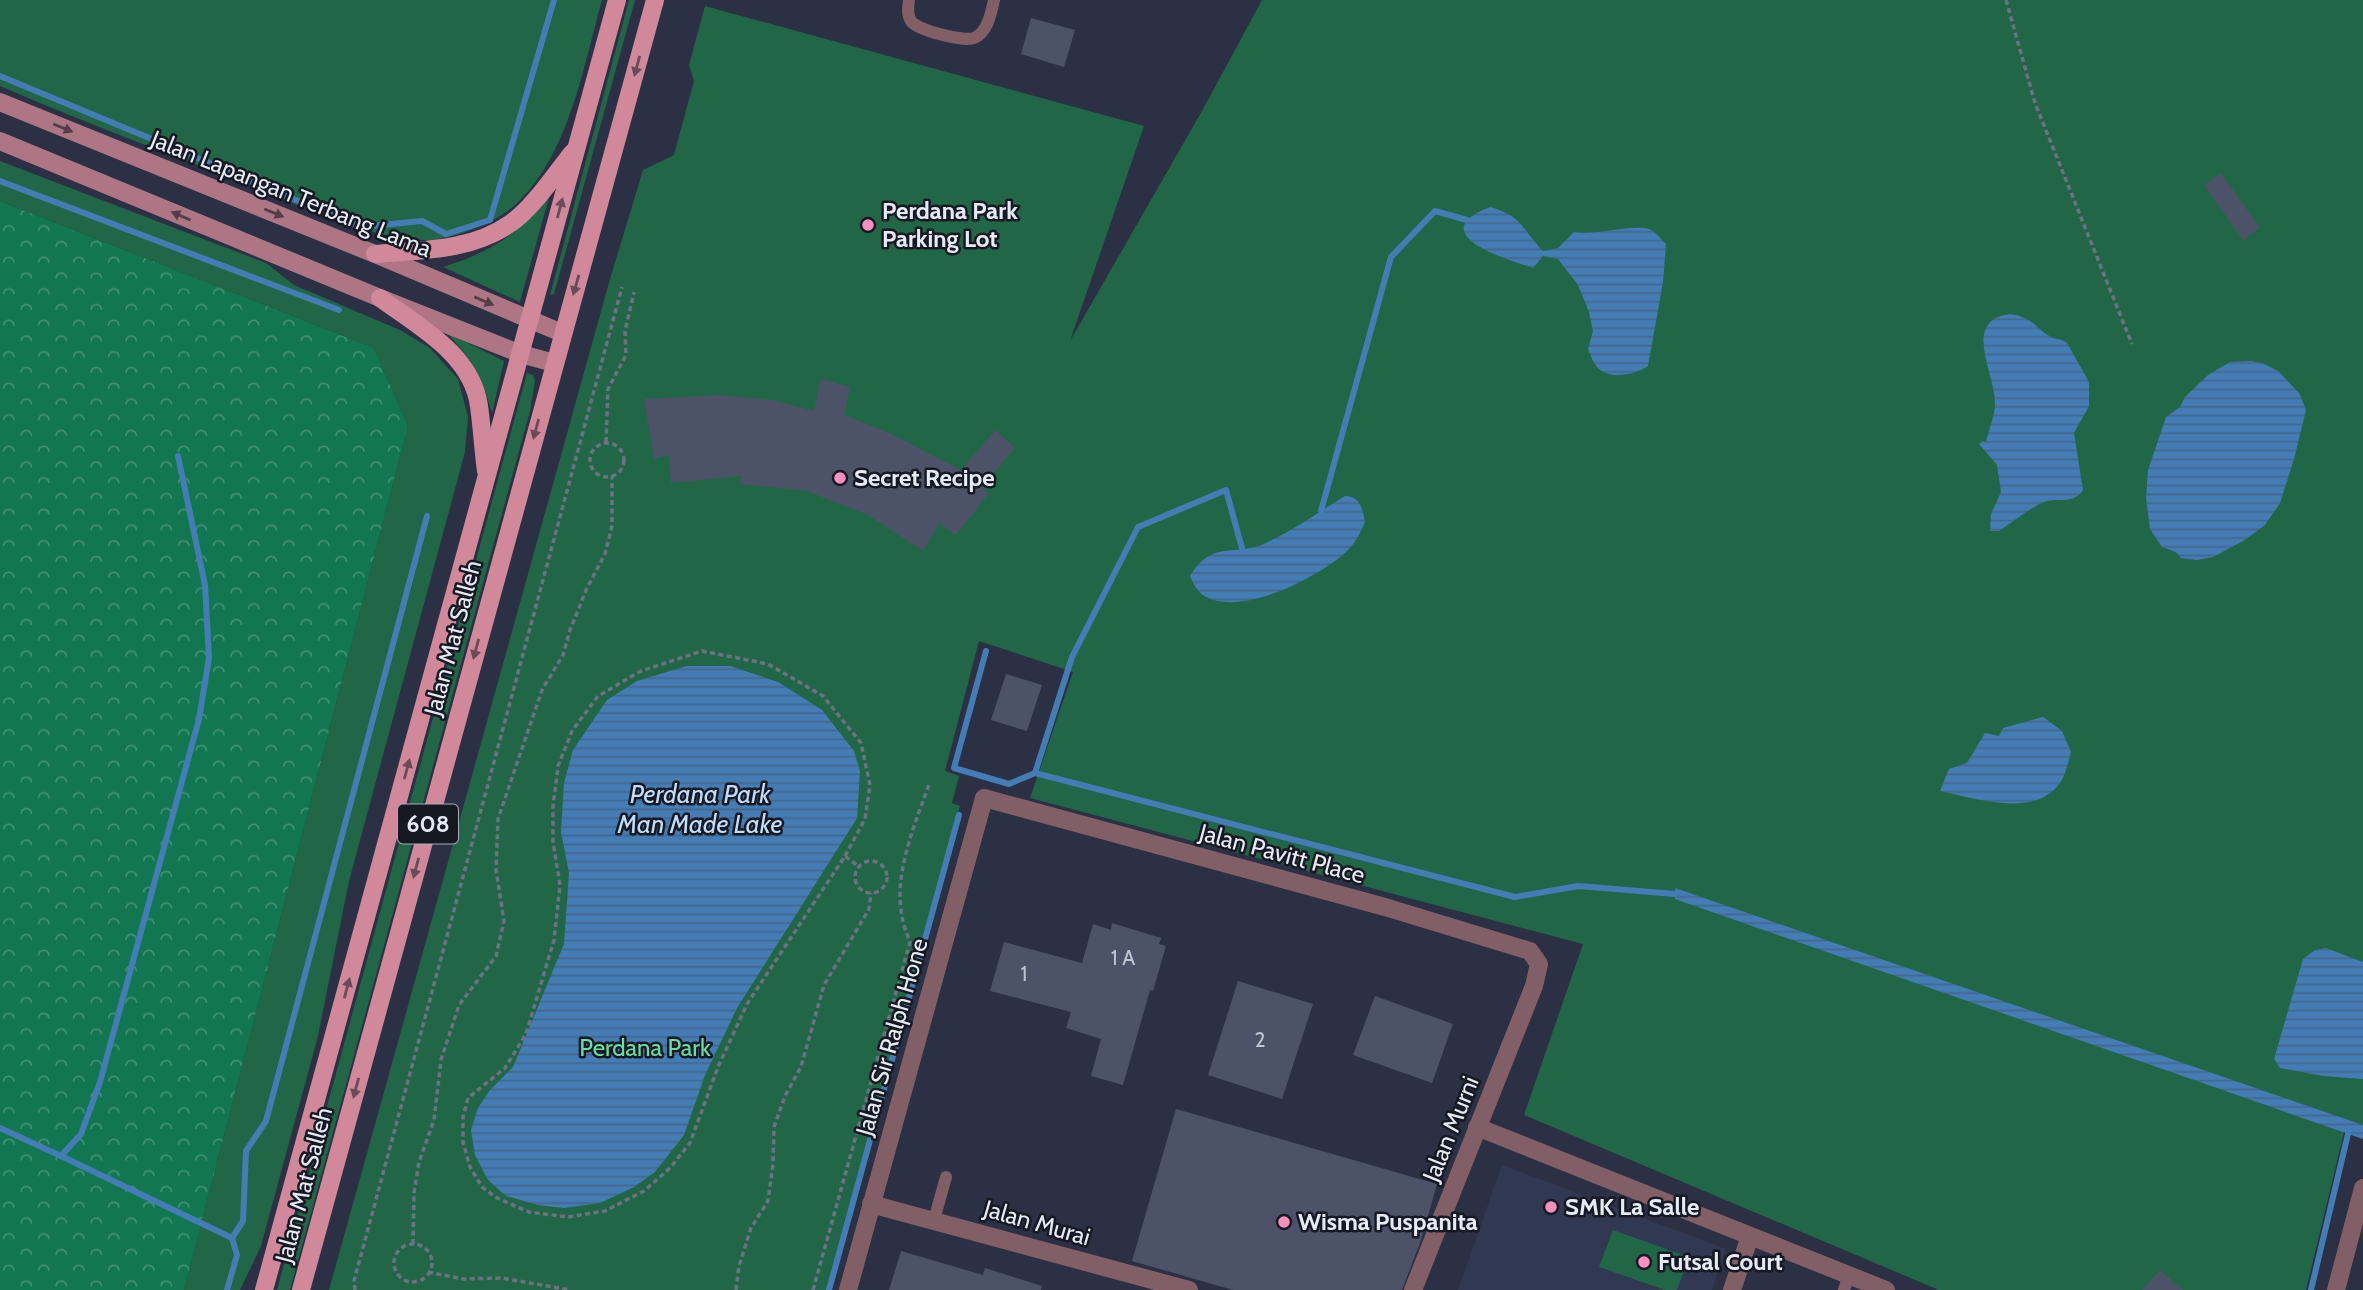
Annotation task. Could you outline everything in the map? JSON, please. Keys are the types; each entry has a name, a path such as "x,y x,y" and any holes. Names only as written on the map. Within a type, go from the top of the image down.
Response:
{"main road":[{"name":"Jalan Mat Salleh","path":"264,1290 617,0"},
{"name":"Jalan Mat Salleh","path":"301,1290 655,0"},
{"name":"Jalan Lapangan Terbang Lama","path":"0,102 562,333"},
{"path":"0,141 380,299 521,354 554,363"},
{"path":"375,254 451,248 484,238 513,222 576,150"},
{"path":"380,299 440,341 471,380 479,405 487,477"}],"street":[{"name":"Jalan Pavitt Place","path":"984,798 1385,907 1514,945 1530,951 1539,964 1534,986"},
{"name":"Jalan Sir Ralph Hone","path":"848,1290 984,798"},
{"name":"Jalan Murni","path":"1413,1290 1534,986"},
{"path":"1477,1127 1750,1236 1846,1283 1886,1290"},
{"path":"2336,1290 2363,1188"},
{"name":"Jalan Murai","path":"871,1204 1189,1290"},
{"path":"1732,1290 1750,1236"}],"lane":[{"path":"909,0 909,20 916,27 963,39 974,38 984,30 994,0"},
{"path":"934,1220 946,1177"}],"path":[{"path":"2006,0 2035,103 2132,344"},
{"path":"355,1290 354,1281 622,287"},
{"path":"606,442 608,389 626,355 625,331 634,292"},
{"path":"606,442 616,445 623,454 621,470 612,476 600,476 590,463 595,447 606,442"},
{"path":"413,1244 414,1194 419,1161 434,1120 441,1060 459,1005 496,956 504,921 496,870 498,819 542,690 563,655 587,588 605,554 612,526 612,476"},
{"path":"702,651 768,664 823,696 861,743 870,785 865,819 845,856 747,1004 718,1067 690,1143 644,1191 605,1211 568,1217 529,1212 497,1198 482,1187 470,1167 463,1142 463,1117 468,1098 505,1068 526,1034 554,940 559,885 553,842 552,806 558,766 572,731 598,696 641,671 702,651"},
{"path":"813,1290 910,942 901,914 901,883 911,835 930,782"},
{"path":"845,856 859,866"},
{"path":"866,861 882,864 887,880 883,888 871,893 860,889 855,882 855,873 859,866 866,861"},
{"path":"736,1290 739,1266 751,1228 768,1201 774,1127 785,1096 802,1067 824,985 869,909 871,893"},
{"path":"407,1244 426,1248 431,1257 429,1272 418,1281 409,1281 400,1277 394,1268 394,1259 399,1250 407,1244"},
{"path":"429,1272 463,1279 502,1278 570,1290"}],"shaded area":[{"name":"SMK La Salle","path":"1502,1165 1726,1249 1712,1290 1458,1290"}],"green space":[{"path":"0,0 602,0 572,110 561,137 533,186 514,206 484,224 460,234 426,240 358,228 0,86"},
{"path":"629,0 635,0 554,294 550,295"},
{"name":"Perdana Park","path":"1262,0 2363,0 2363,1125 2347,1120 2306,1290 1939,1290 1524,1115 1583,944 1030,798 1073,672 979,641 945,771 959,776 952,803 960,806 828,1290 329,1290 610,279 643,170 674,155 694,81 689,65 705,6 1144,126 1070,341 1202,111"},
{"path":"0,161 266,263 294,285 400,330 430,348 458,379 468,417 465,452 349,881 318,1036 261,1246 240,1290 184,1290 408,426 374,348 0,201"},
{"path":"550,194 520,302 443,267 476,255 503,240 527,220"},
{"path":"0,201 374,348 408,426 184,1290 0,1290"},
{"path":"446,332 504,361 492,413 475,369"},
{"path":"527,373 533,375 535,381 530,411 290,1290 277,1290"},
{"name":"Futsal Court","path":"1613,1230 1689,1257 1677,1290 1665,1290 1599,1267"}],"water":[{"path":"1490,207 1516,219 1543,251 1558,248 1574,232 1593,233 1642,228 1658,235 1666,244 1663,282 1648,366 1617,375 1597,367 1588,349 1593,331 1589,312 1578,285 1558,259 1543,256 1533,268 1490,252 1476,245 1467,236 1464,227 1471,217"},
{"path":"2010,314 2029,320 2051,337 2067,343 2089,382 2089,406 2074,433 2083,490 2071,499 2041,503 1999,531 1990,531 1991,514 2001,492 1997,465 1979,444 1986,442 1995,403 1984,337 1987,326 1995,319"},
{"path":"2251,361 2278,371 2299,393 2306,410 2280,503 2265,525 2243,541 2213,557 2197,560 2181,558 2176,552 2162,547 2150,529 2146,498 2148,470 2166,417 2180,407 2185,397 2208,375 2230,362"},
{"path":"1345,496 1358,501 1365,522 1348,550 1316,573 1279,592 1240,602 1222,602 1206,597 1194,585 1190,576 1207,557 1266,543"},
{"name":"Perdana Park Man Made Lake","path":"687,666 730,666 778,682 822,710 854,751 860,771 857,818 737,1008 705,1075 684,1135 655,1172 634,1187 600,1203 564,1208 538,1205 506,1196 488,1180 475,1155 471,1130 478,1108 490,1090 513,1067 564,944 569,873 561,832 564,783 573,750 607,700 637,681"},
{"path":"2043,717 2062,731 2071,752 2060,783 2049,794 2020,803 2003,803 1940,791 1949,769 1967,763 1985,733 1999,736 2003,728"},
{"path":"1675,888 2363,1125 2363,1139 1675,899"},
{"path":"2326,948 2363,962 2363,1079 2323,1076 2280,1068 2274,1059 2303,959 2315,950"}],"building":[{"path":"1031,18 1075,30 1064,67 1021,54"},
{"path":"2221,173 2260,228 2243,240 2204,185"},
{"path":"820,379 850,387 844,415 887,432 961,470 995,430 1015,448 982,487 989,493 956,535 939,523 923,551 868,515 807,491 740,484 741,476 671,483 669,455 654,459 644,399 719,395 772,400 814,411"},
{"path":"1006,674 1042,685 1027,731 991,720"},
{"path":"1112,923 1161,938 1159,944 1166,946 1153,991 1150,990 1123,1085 1091,1076 1101,1039 1066,1028 1071,1012 990,991 1004,942 1082,963 1093,924 1111,930"},
{"path":"1238,981 1313,1004 1282,1099 1208,1075"},
{"path":"1375,996 1453,1024 1432,1083 1353,1055"},
{"name":"Wisma Puspanita","path":"1176,1109 1437,1184 1421,1240 1402,1290 1233,1290 1132,1261"},
{"path":"901,1251 983,1275 985,1268 1042,1286 1041,1290 889,1290"},
{"path":"2160,1270 2183,1290 2142,1290"}],"waterway":[{"path":"248,180 361,227 422,221 446,234 490,220 554,0"},
{"path":"0,76 236,174"},
{"path":"0,181 339,310"},
{"path":"1321,511 1391,257 1435,211 1467,220"},
{"path":"0,1128 61,1156 81,1134 100,1082 199,719 209,658 205,585 178,456"},
{"path":"1035,773 1072,657 1138,527 1226,490 1242,548"},
{"path":"232,1238 243,1221 246,1151 266,1121 427,516"},
{"path":"986,651 954,768 1009,784 1035,773 1515,897 1578,886 1675,894"},
{"path":"829,1290 959,815"},
{"path":"2311,1290 2348,1134"},
{"path":"61,1156 232,1238 237,1255 227,1290"}],"place":[{"name":"Perdana Park Parking Lot","path":"868,225"},
{"name":"Secret Recipe","path":"840,478"},
{"name":"SMK La Salle","path":"1551,1207"},
{"name":"Wisma Puspanita","path":"1284,1222"},
{"name":"Futsal Court","path":"1644,1262"}]}
